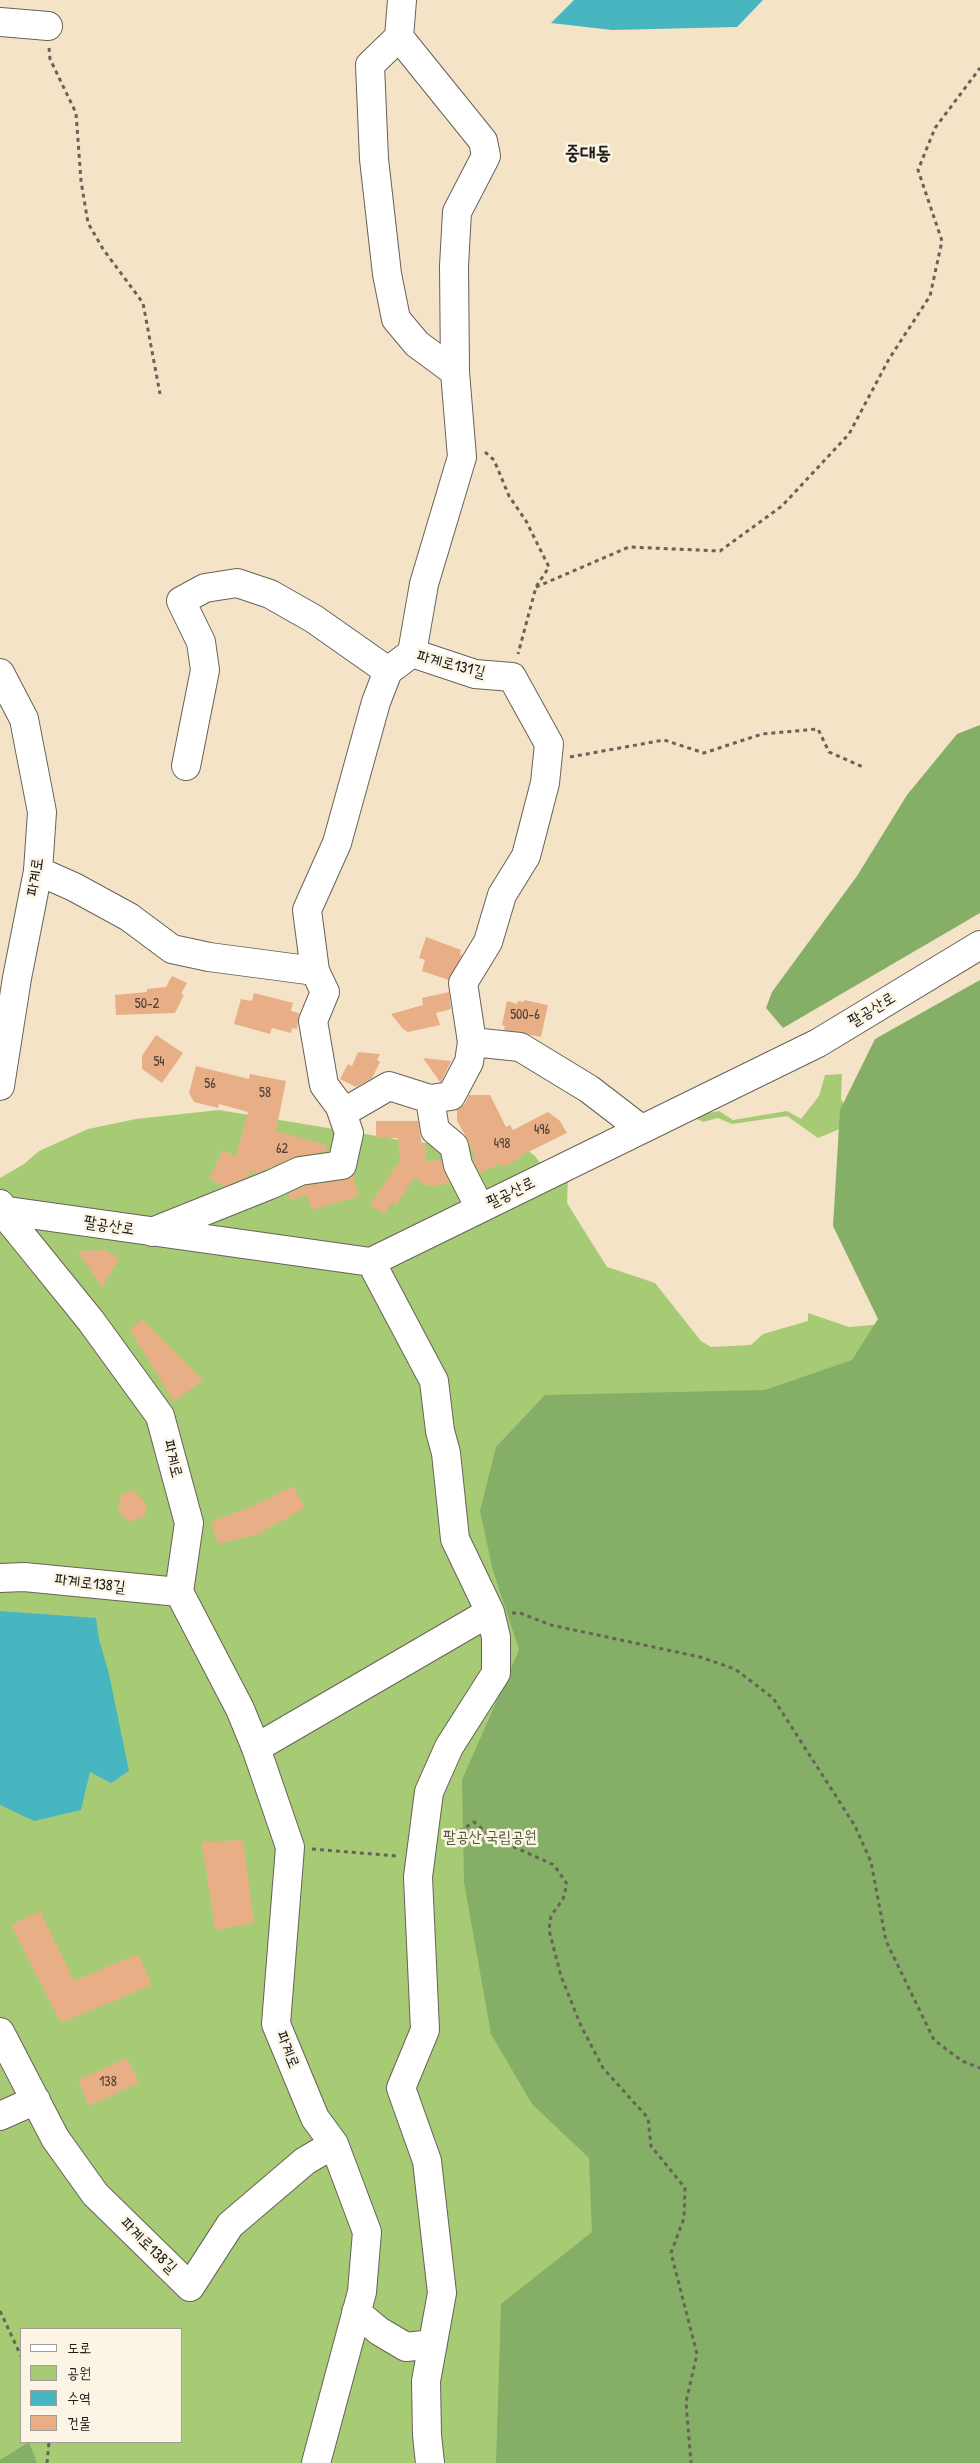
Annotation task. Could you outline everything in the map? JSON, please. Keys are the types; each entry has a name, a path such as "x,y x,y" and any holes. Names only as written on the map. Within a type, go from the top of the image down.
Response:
{"street":[{"path":"402,0 399,37 370,65 374,159 387,274 396,319 417,344 455,372"},
{"path":"0,22 48,26"},
{"path":"399,37 483,141 486,156 457,212 454,266 455,372 462,458 424,584 412,653"},
{"path":"186,766 205,670 201,642 181,601 205,588 237,583 270,594 314,618 388,671 376,702 337,843 307,910 315,971 325,992 313,1021 324,1085 344,1112 389,1086 430,1099 451,1096 468,1062 472,1042 463,983 488,942 502,895 526,856 545,782 549,744 512,677"},
{"name":"파계로131길","path":"388,671 412,653 475,674 512,677"},
{"name":"파계로","path":"0,673 24,718 42,812 38,871 17,978 0,1086"},
{"path":"38,871 74,887 129,918 172,949 209,957 315,971"},
{"name":"팔공산로","path":"0,1208 150,1232 371,1262 818,1043 980,945"},
{"path":"472,1042 520,1047 589,1089 642,1129"},
{"path":"430,1099 435,1130 454,1146 458,1165 480,1208"},
{"path":"150,1232 300,1171 342,1165 349,1133 339,1104"},
{"name":"파계로","path":"0,1208 91,1321 160,1416 189,1523 179,1592 240,1709 256,1748 290,1847 276,2024 315,2118 334,2144 366,2232 362,2292 316,2463"},
{"path":"371,1262 434,1382 440,1431 446,1453 454,1539 490,1612 496,1637 496,1674 449,1747 429,1792 418,1877 425,2030 401,2088 427,2161 442,2293 426,2381 427,2435 430,2463"},
{"name":"파계로138길","path":"0,1578 24,1577 179,1592"},
{"path":"256,1748 490,1612"},
{"name":"파계로138길","path":"0,2032 55,2138 95,2194 190,2287 230,2225 305,2162 334,2144"},
{"path":"0,2116 36,2100"},
{"path":"356,2312 378,2331 406,2347 433,2344"}],"path":[{"path":"48,26 50,59 76,113 81,181 88,223 103,249 143,303 160,394"},
{"path":"536,587 629,547 720,551 782,506 849,434 889,359 930,296 942,241 918,170 935,128 980,68"},
{"path":"459,427 494,460 509,496 526,521 549,567 536,587 512,677"},
{"path":"547,762 664,740 704,753 762,734 818,729 829,752 863,767"},
{"path":"490,1612 520,1613 551,1625 700,1658 735,1669 773,1698 856,1826 872,1862 886,1941 934,2040 962,2061 980,2068"},
{"path":"290,1847 420,1858 439,1856 447,1839 474,1822 492,1837 554,1865 567,1884 562,1899 551,1916 549,1930 561,1976 581,2026 603,2068 648,2118 650,2146 684,2188 684,2218 671,2253 697,2354 686,2402 691,2463"},
{"path":"0,2311 20,2354"},
{"path":"47,2463 49,2443"}],"green space":[{"path":"980,725 980,913 783,1028 766,1008 772,992 857,876 907,795 957,734"},
{"path":"980,980 980,2463 496,2463 501,2304 592,2232 589,2158 532,2104 491,2034 464,1882 462,1780 519,1650 492,1567 480,1511 496,1447 545,1395 765,1390 852,1360 878,1319 833,1226 840,1110 875,1039"},
{"path":"842,1074 841,1099 854,1123 818,1138 787,1116 732,1124 718,1118 703,1122 695,1118 698,1115 719,1111 733,1120 787,1111 801,1119 819,1096 825,1075"},
{"name":"팔공산 국립공원","path":"219,1110 413,1142 443,1144 478,1143 512,1138 535,1156 545,1170 568,1179 567,1203 607,1267 655,1283 701,1341 711,1347 751,1345 763,1334 808,1321 808,1313 849,1327 883,1324 980,2463 0,2463 0,1178 24,1164 39,1151 88,1129 136,1119"},
{"path":"29,2443 37,2463 0,2463 0,2460"}],"water":[{"path":"574,0 763,0 737,27 612,30 551,23"},
{"path":"0,1611 96,1618 129,1771 111,1783 90,1772 81,1810 34,1821 0,1805"}],"building":[{"path":"426,937 461,950 460,954 462,955 449,980 422,971 425,960 419,958"},
{"path":"172,976 187,983 181,994 184,995 175,1013 116,1015 115,995 147,992 147,989 166,987"},
{"path":"449,992 451,1009 436,1013 440,1025 408,1032 403,1029 391,1014 423,1005 422,998"},
{"path":"254,993 293,1003 291,1011 299,1013 297,1029 292,1028 291,1033 272,1028 270,1034 234,1024 241,999 252,1001"},
{"path":"524,1000 548,1005 541,1037 504,1030 505,1026 502,1025 507,1001 517,1004 518,1001 524,1002"},
{"path":"156,1035 183,1053 162,1083 142,1069 142,1056"},
{"path":"358,1052 380,1054 377,1060 380,1062 372,1078 356,1087 340,1079 348,1064 352,1066"},
{"path":"423,1058 451,1061 441,1082 440,1082"},
{"path":"196,1066 249,1079 250,1074 286,1081 276,1131 327,1145 326,1152 294,1157 258,1173 251,1170 248,1177 225,1186 209,1179 223,1150 236,1157 248,1112 219,1104 218,1108 194,1102 189,1093"},
{"path":"469,1095 490,1095 506,1127 510,1125 513,1130 548,1112 560,1121 567,1133 520,1156 521,1158 503,1167 501,1163 480,1173 473,1160 475,1158 469,1142 457,1121 457,1110 465,1104"},
{"path":"376,1121 418,1121 422,1146 426,1145 426,1161 441,1160 450,1184 426,1186 415,1177 396,1205 392,1202 384,1214 370,1205 400,1160 398,1138 376,1138"},
{"path":"353,1176 359,1196 312,1210 307,1195 290,1201 288,1194 304,1186 344,1180"},
{"path":"105,1250 119,1258 102,1288 78,1251"},
{"path":"142,1319 203,1380 174,1402 130,1330"},
{"path":"293,1486 305,1508 263,1531 264,1533 218,1544 211,1522 256,1505"},
{"path":"133,1490 147,1505 145,1516 130,1522 118,1511 121,1494"},
{"path":"243,1840 254,1923 215,1930 202,1842"},
{"path":"40,1911 74,1981 138,1954 152,1985 61,2023 11,1925"},
{"path":"127,2058 139,2083 89,2106 78,2080"}],"district":[{"name":"중대동","path":"588,154"}]}
